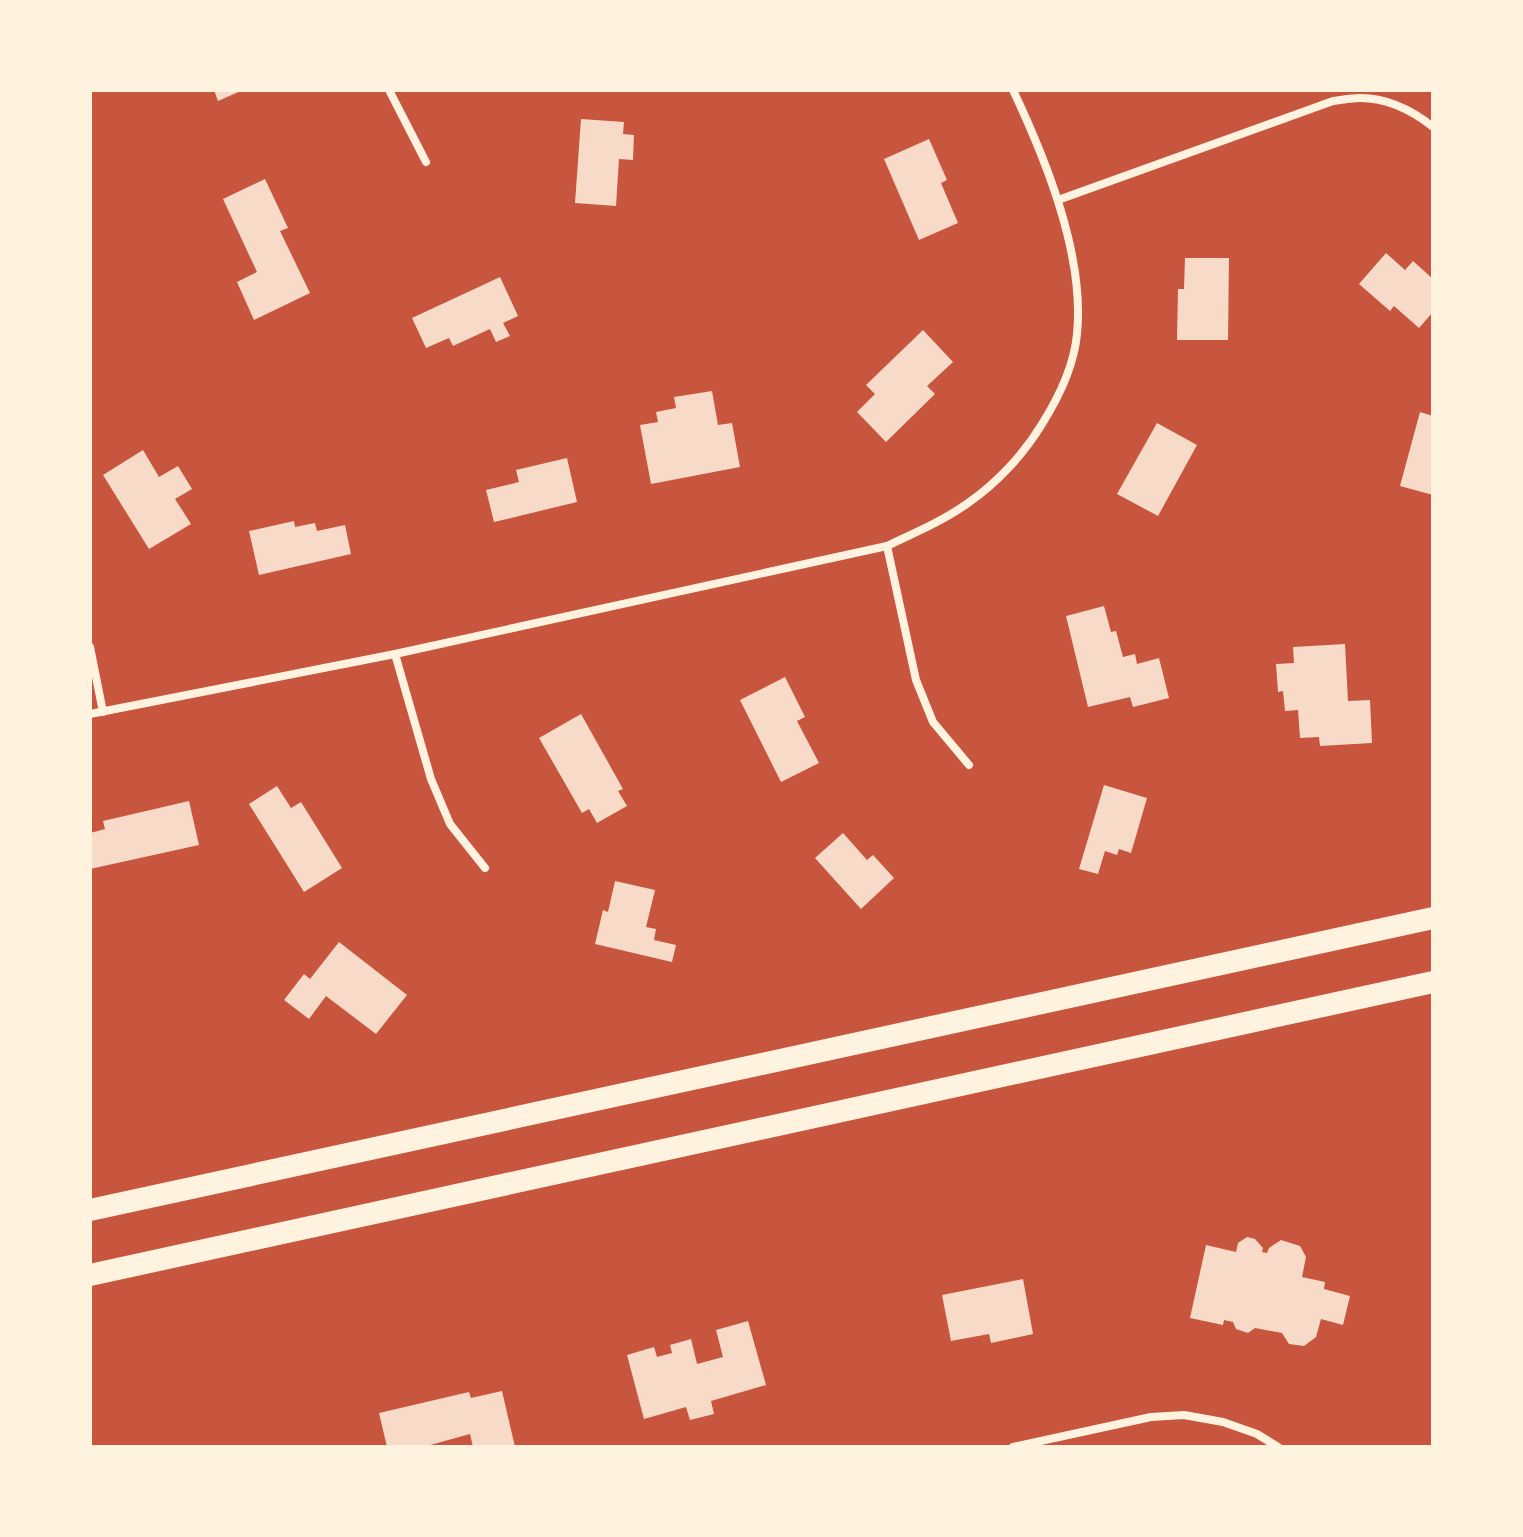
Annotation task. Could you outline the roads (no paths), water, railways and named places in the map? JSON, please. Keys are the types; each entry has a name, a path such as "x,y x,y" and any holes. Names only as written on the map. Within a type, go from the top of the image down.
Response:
{"highway":[{"path":"1141,982 1433,903"},
{"path":"90,1210 1433,918"},
{"path":"90,1275 1433,982"}],"street":[{"path":"389,90 426,162"},
{"path":"90,714 395,654 887,546 968,503 1002,475 1033,439 1056,402 1077,336 1079,295 1058,200 1032,130 1013,90"},
{"path":"1058,200 1333,101 1360,98 1390,103 1433,127"},
{"path":"887,546 916,680 933,722 969,765"},
{"path":"90,647 103,712"},
{"path":"395,654 437,794 450,824 485,868"},
{"path":"1013,1447 1151,1417 1184,1415 1223,1422 1257,1434 1278,1447"}]}
